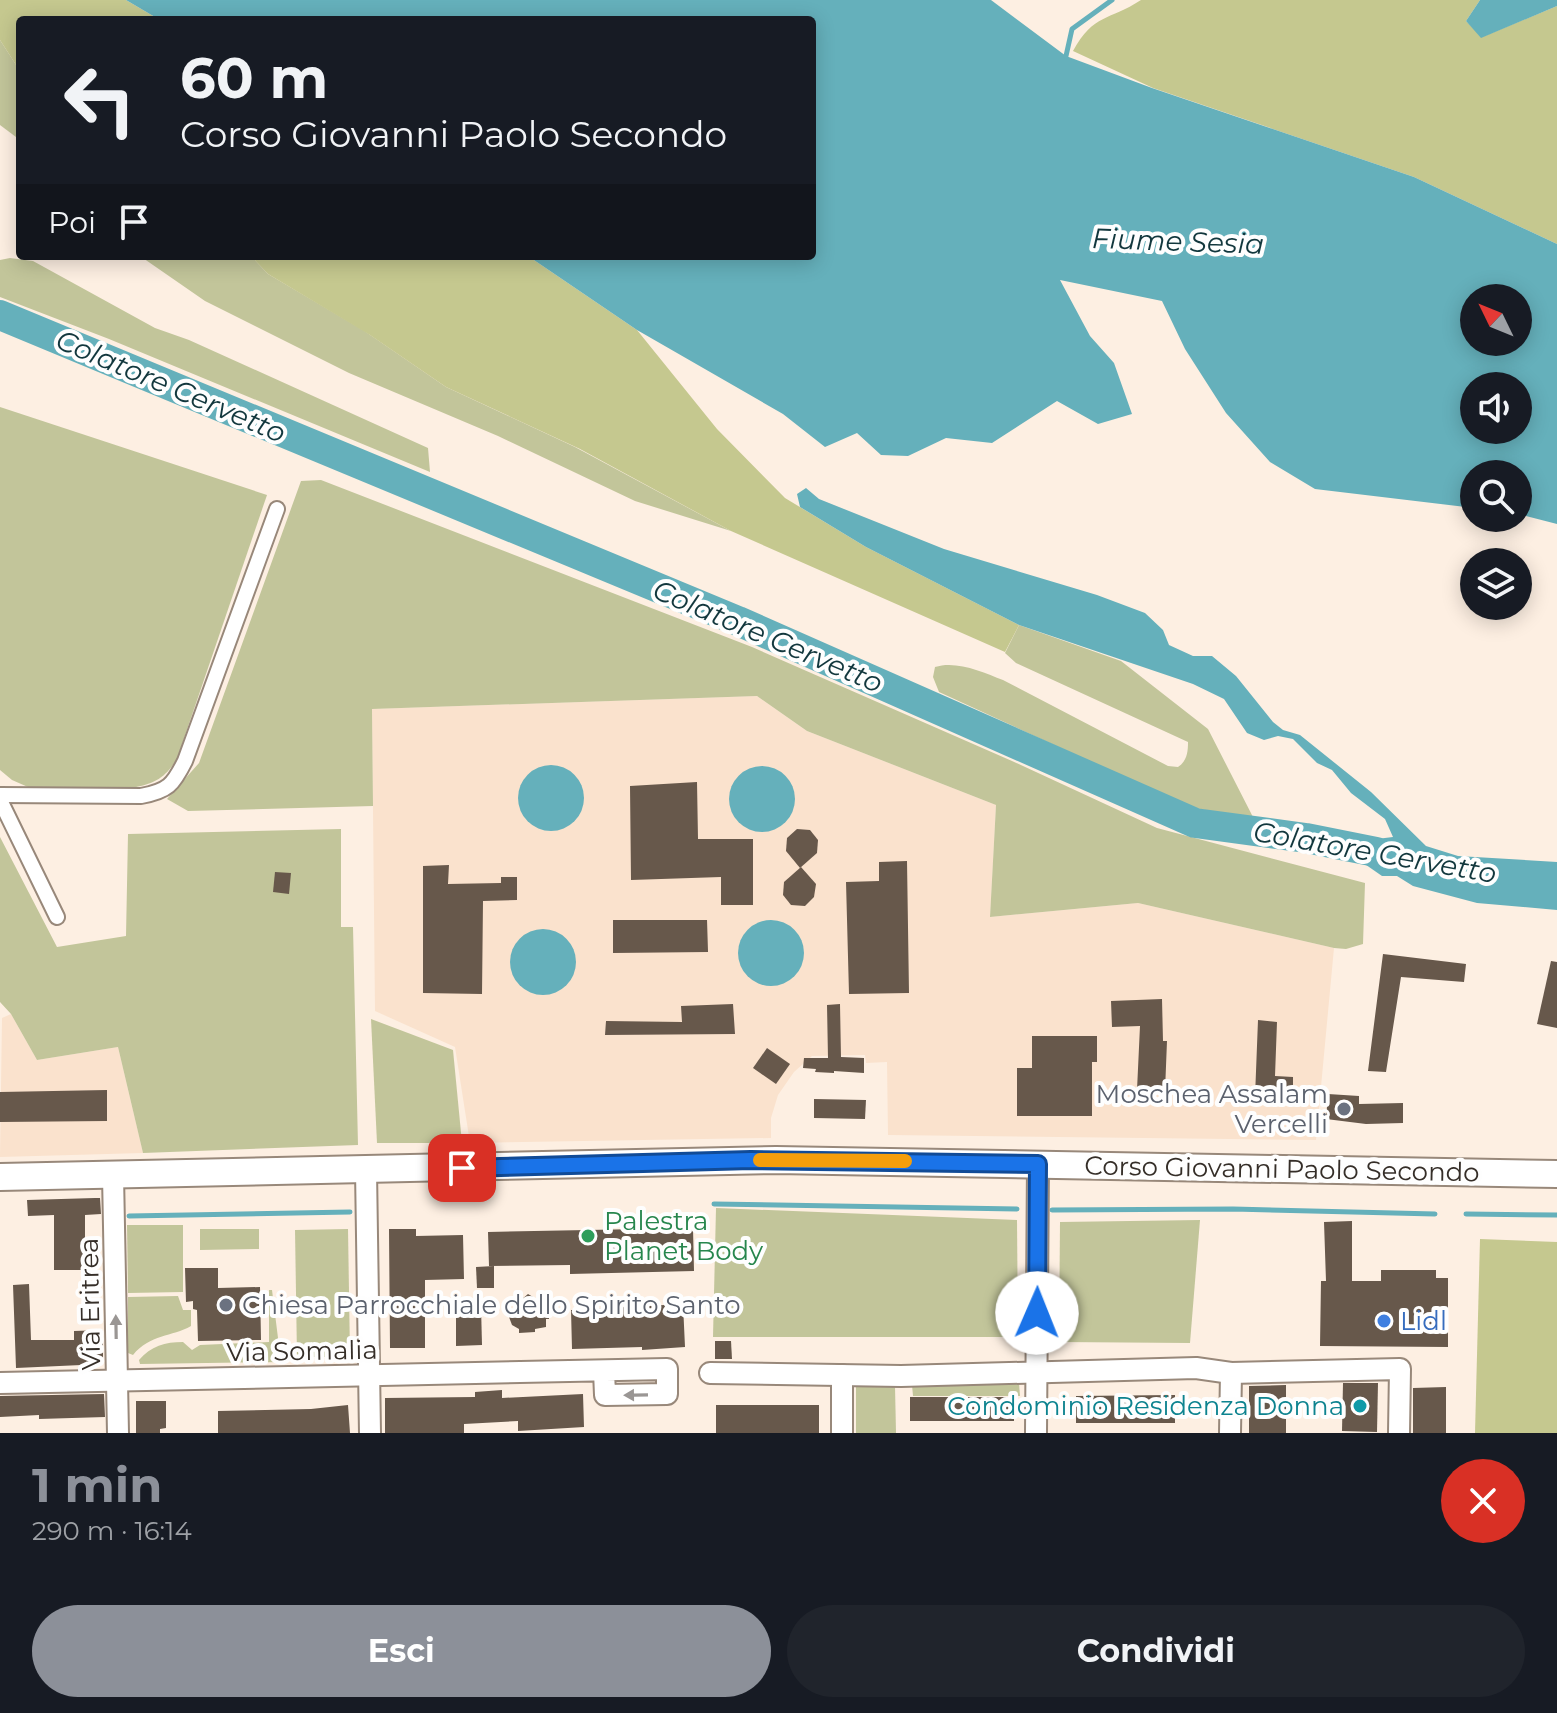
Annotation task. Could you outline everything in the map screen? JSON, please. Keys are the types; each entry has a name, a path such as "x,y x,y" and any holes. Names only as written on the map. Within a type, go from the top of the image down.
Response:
{"main road":[{"name":"Corso Giovanni Paolo Secondo","path":"0,1177 751,1160 1557,1174"}],"street":[{"path":"57,917 0,797 141,796 163,791 175,780 185,761 277,509"},
{"path":"1036,1433 1038,1164"},
{"path":"366,1170 370,1433"},
{"name":"Via Eritrea","path":"113,1175 118,1433"},
{"path":"710,1373 842,1375 1196,1368 1231,1373 1400,1369 1399,1433"},
{"name":"Via Somalia","path":"0,1383 604,1371 605,1395 667,1394 667,1369"},
{"path":"1230,1433 1231,1373"},
{"path":"842,1375 842,1433"}],"shaded area":[{"path":"757,696 807,731 996,805 990,917 1138,903 1334,948 1316,1140 888,1135 887,1062 866,1063 865,1055 812,1056 794,1072 778,1095 771,1118 771,1138 470,1143 455,1047 375,1011 372,709"},
{"path":"11,1014 37,1060 118,1047 143,1153 0,1157 2,1018"}],"green space":[{"path":"0,0 126,0 153,16 16,16 16,65 0,40"},
{"path":"1141,0 1480,0 1466,21 1482,37 1557,6 1557,244 1414,177 1153,88 1073,51 1095,24"},
{"path":"0,40 16,65 16,137 0,125"},
{"path":"0,260 33,261 155,328 189,340 428,448 430,472 0,297"},
{"path":"146,260 255,260 268,274 363,330 446,387 575,447 731,531 635,501 498,436 349,373 205,301"},
{"path":"255,260 534,260 637,330 717,429 785,498 866,547 1019,625 1005,652 731,531 580,449 446,387 370,335 268,274"},
{"path":"0,407 267,495 177,759 155,781 136,787 28,787 0,770"},
{"path":"321,480 752,647 1157,828 1365,883 1363,944 1346,949 1334,948 1138,903 990,917 996,805 807,731 757,696 372,709 373,806 188,811 167,799 199,763 301,481"},
{"path":"1019,625 1121,661 1208,729 1254,819 1189,807 939,692 933,677 935,667 952,665 969,668 1003,680 1168,766 1178,767 1183,762 1188,742 1016,663 1005,653"},
{"path":"341,829 341,927 353,927 358,1145 143,1153 118,1047 37,1060 11,1014 0,1002 0,837 57,947 126,936 128,834"},
{"path":"371,1019 453,1050 462,1143 377,1143"},
{"path":"716,1208 1017,1220 1018,1337 713,1337"},
{"path":"1200,1220 1190,1343 1059,1342 1060,1222"},
{"path":"127,1225 183,1225 183,1292 128,1293"},
{"path":"200,1229 259,1229 259,1249 200,1250"},
{"path":"348,1229 350,1357 297,1357 295,1230"},
{"path":"1480,1239 1557,1242 1557,1433 1475,1433"},
{"path":"269,1290 272,1290 281,1362 140,1364 139,1360 148,1351 170,1343 183,1342 192,1350 200,1345 269,1342"},
{"path":"178,1296 183,1310 191,1310 191,1326 154,1339 133,1355 128,1353 128,1297"},
{"path":"1019,1383 1020,1396 913,1396 912,1385"},
{"path":"856,1386 895,1386 896,1433 856,1433"}],"water":[{"name":"Fiume Sesia","path":"126,0 991,0 1066,56 1414,177 1557,244 1557,524 1532,518 1532,460 1460,460 1460,506 1315,489 1270,462 1226,413 1185,349 1162,301 1060,280 1090,336 1114,363 1132,414 1098,424 1057,401 992,443 946,438 908,456 881,455 857,433 825,447 783,414 637,330 534,260 816,260 816,16 153,16"},
{"path":"1480,0 1557,0 1557,6 1481,38 1466,21"},
{"path":"806,488 819,499 944,549 1097,595 1145,613 1163,630 1169,645 1193,656 1212,656 1236,676 1273,722 1283,730 1300,735 1371,792 1426,846 1458,856 1557,862 1557,910 1477,903 1413,886 1397,876 1382,876 1336,844 1393,837 1385,819 1351,793 1332,770 1317,763 1293,739 1278,736 1264,740 1247,733 1224,699 1193,684 1019,625 866,547 800,507 797,494"},
{"path":"551,765 564,768 574,775 581,785 584,798 581,811 574,821 564,828 551,831 538,828 528,821 521,811 518,798 521,785 528,775 538,768"},
{"path":"762,766 775,769 785,776 792,786 795,799 792,812 785,822 775,829 762,832 749,829 739,822 732,812 729,799 732,786 739,776 749,769"},
{"path":"771,920 784,923 794,930 801,940 804,953 801,966 794,976 784,983 771,986 758,983 748,976 741,966 738,953 741,940 748,930 758,923"},
{"path":"543,929 556,932 566,939 573,949 576,962 573,975 566,985 556,992 543,995 530,992 520,985 513,975 510,962 513,949 520,939 530,932"}],"building":[{"path":"697,782 698,839 753,839 753,905 721,905 721,877 631,880 630,786"},
{"path":"797,829 810,830 818,840 817,853 800,868 786,851 787,838"},
{"path":"907,861 909,993 849,994 846,882 879,881 879,862"},
{"path":"449,865 448,884 501,883 501,877 517,877 517,900 483,901 482,994 423,993 423,866"},
{"path":"801,867 816,884 814,897 805,906 791,905 783,895 784,882"},
{"path":"275,872 291,873 289,894 273,892"},
{"path":"613,920 707,920 708,952 613,953"},
{"path":"1383,954 1466,964 1464,982 1401,977 1386,1072 1368,1071"},
{"path":"1551,961 1557,962 1557,1028 1537,1024"},
{"path":"1162,999 1163,1041 1167,1041 1165,1091 1137,1090 1140,1026 1112,1027 1111,1001"},
{"path":"733,1004 735,1034 605,1035 606,1021 682,1022 681,1006"},
{"path":"840,1004 841,1057 864,1058 864,1073 815,1072 816,1069 803,1068 804,1058 828,1058 827,1005"},
{"path":"1258,1020 1277,1022 1275,1076 1293,1077 1293,1097 1255,1097"},
{"path":"1032,1036 1097,1036 1097,1062 1092,1062 1092,1116 1017,1116 1017,1068 1032,1068"},
{"path":"767,1048 790,1064 776,1084 753,1068"},
{"path":"107,1090 107,1121 0,1122 0,1092"},
{"path":"1328,1094 1359,1096 1359,1104 1403,1103 1403,1123 1366,1124 1326,1119"},
{"path":"814,1099 866,1100 865,1119 814,1118"},
{"path":"100,1198 101,1214 85,1215 85,1270 54,1270 54,1215 28,1216 27,1200"},
{"name":"Lidl","path":"1352,1221 1352,1281 1381,1281 1381,1270 1436,1270 1436,1278 1448,1278 1448,1347 1320,1346 1321,1281 1326,1281 1324,1222"},
{"path":"693,1228 694,1271 570,1274 570,1265 489,1266 488,1232"},
{"path":"389,1229 416,1229 416,1236 463,1235 464,1279 425,1280 425,1348 390,1348"},
{"path":"494,1266 494,1288 477,1288 476,1267"},
{"name":"Chiesa Parrocchiale dello Spirito Santo","path":"185,1268 218,1268 218,1288 260,1287 261,1340 198,1341 197,1310 193,1309 193,1301 186,1302"},
{"path":"29,1284 31,1340 74,1340 74,1331 103,1330 103,1364 16,1368 13,1285"},
{"path":"528,1294 535,1302 548,1301 549,1319 546,1319 546,1327 535,1329 535,1332 519,1333 509,1317 515,1311 515,1300 521,1300"},
{"path":"683,1304 685,1347 572,1349 571,1310"},
{"path":"481,1306 482,1345 456,1346 456,1307"},
{"path":"715,1341 731,1341 732,1359 715,1359"},
{"name":"Condominio Residenza Donna","path":"1343,1383 1378,1383 1377,1432 1342,1431"},
{"path":"1286,1385 1286,1433 1249,1433 1249,1386"},
{"path":"1446,1387 1446,1433 1413,1433 1413,1388"},
{"path":"502,1390 502,1398 583,1394 584,1427 518,1431 518,1421 464,1424 464,1433 385,1433 385,1398 475,1397 475,1392"},
{"path":"104,1394 105,1417 0,1417 0,1396"},
{"path":"1175,1395 1175,1423 1076,1423 1076,1396"},
{"path":"910,1397 1014,1397 1014,1421 910,1421"},
{"path":"136,1401 166,1401 166,1428 160,1429 160,1433 136,1433"},
{"path":"348,1405 350,1433 218,1433 218,1411"},
{"path":"716,1405 819,1405 819,1433 716,1433"}],"waterway":[{"path":"1066,56 1072,29 1112,0"},
{"name":"Colatore Cervetto","path":"0,315 738,621 1195,823 1306,838 1376,852"},
{"path":"714,1204 1017,1209"},
{"path":"1052,1210 1233,1209 1435,1214"},
{"path":"129,1216 350,1212"},
{"path":"1466,1214 1557,1215"}],"slow traffic":[{"path":"760,1160 905,1161"}],"place":[{"name":"Moschea Assalam Vercelli","path":"1344,1109"},
{"name":"Palestra Planet Body","path":"588,1236"},
{"name":"Chiesa Parrocchiale dello Spirito Santo","path":"226,1305"},
{"name":"Lidl","path":"1384,1321"},
{"name":"Condominio Residenza Donna","path":"1360,1406"}],"route":[{"path":"462,1168 751,1160 1038,1164 1037,1313"}]}
